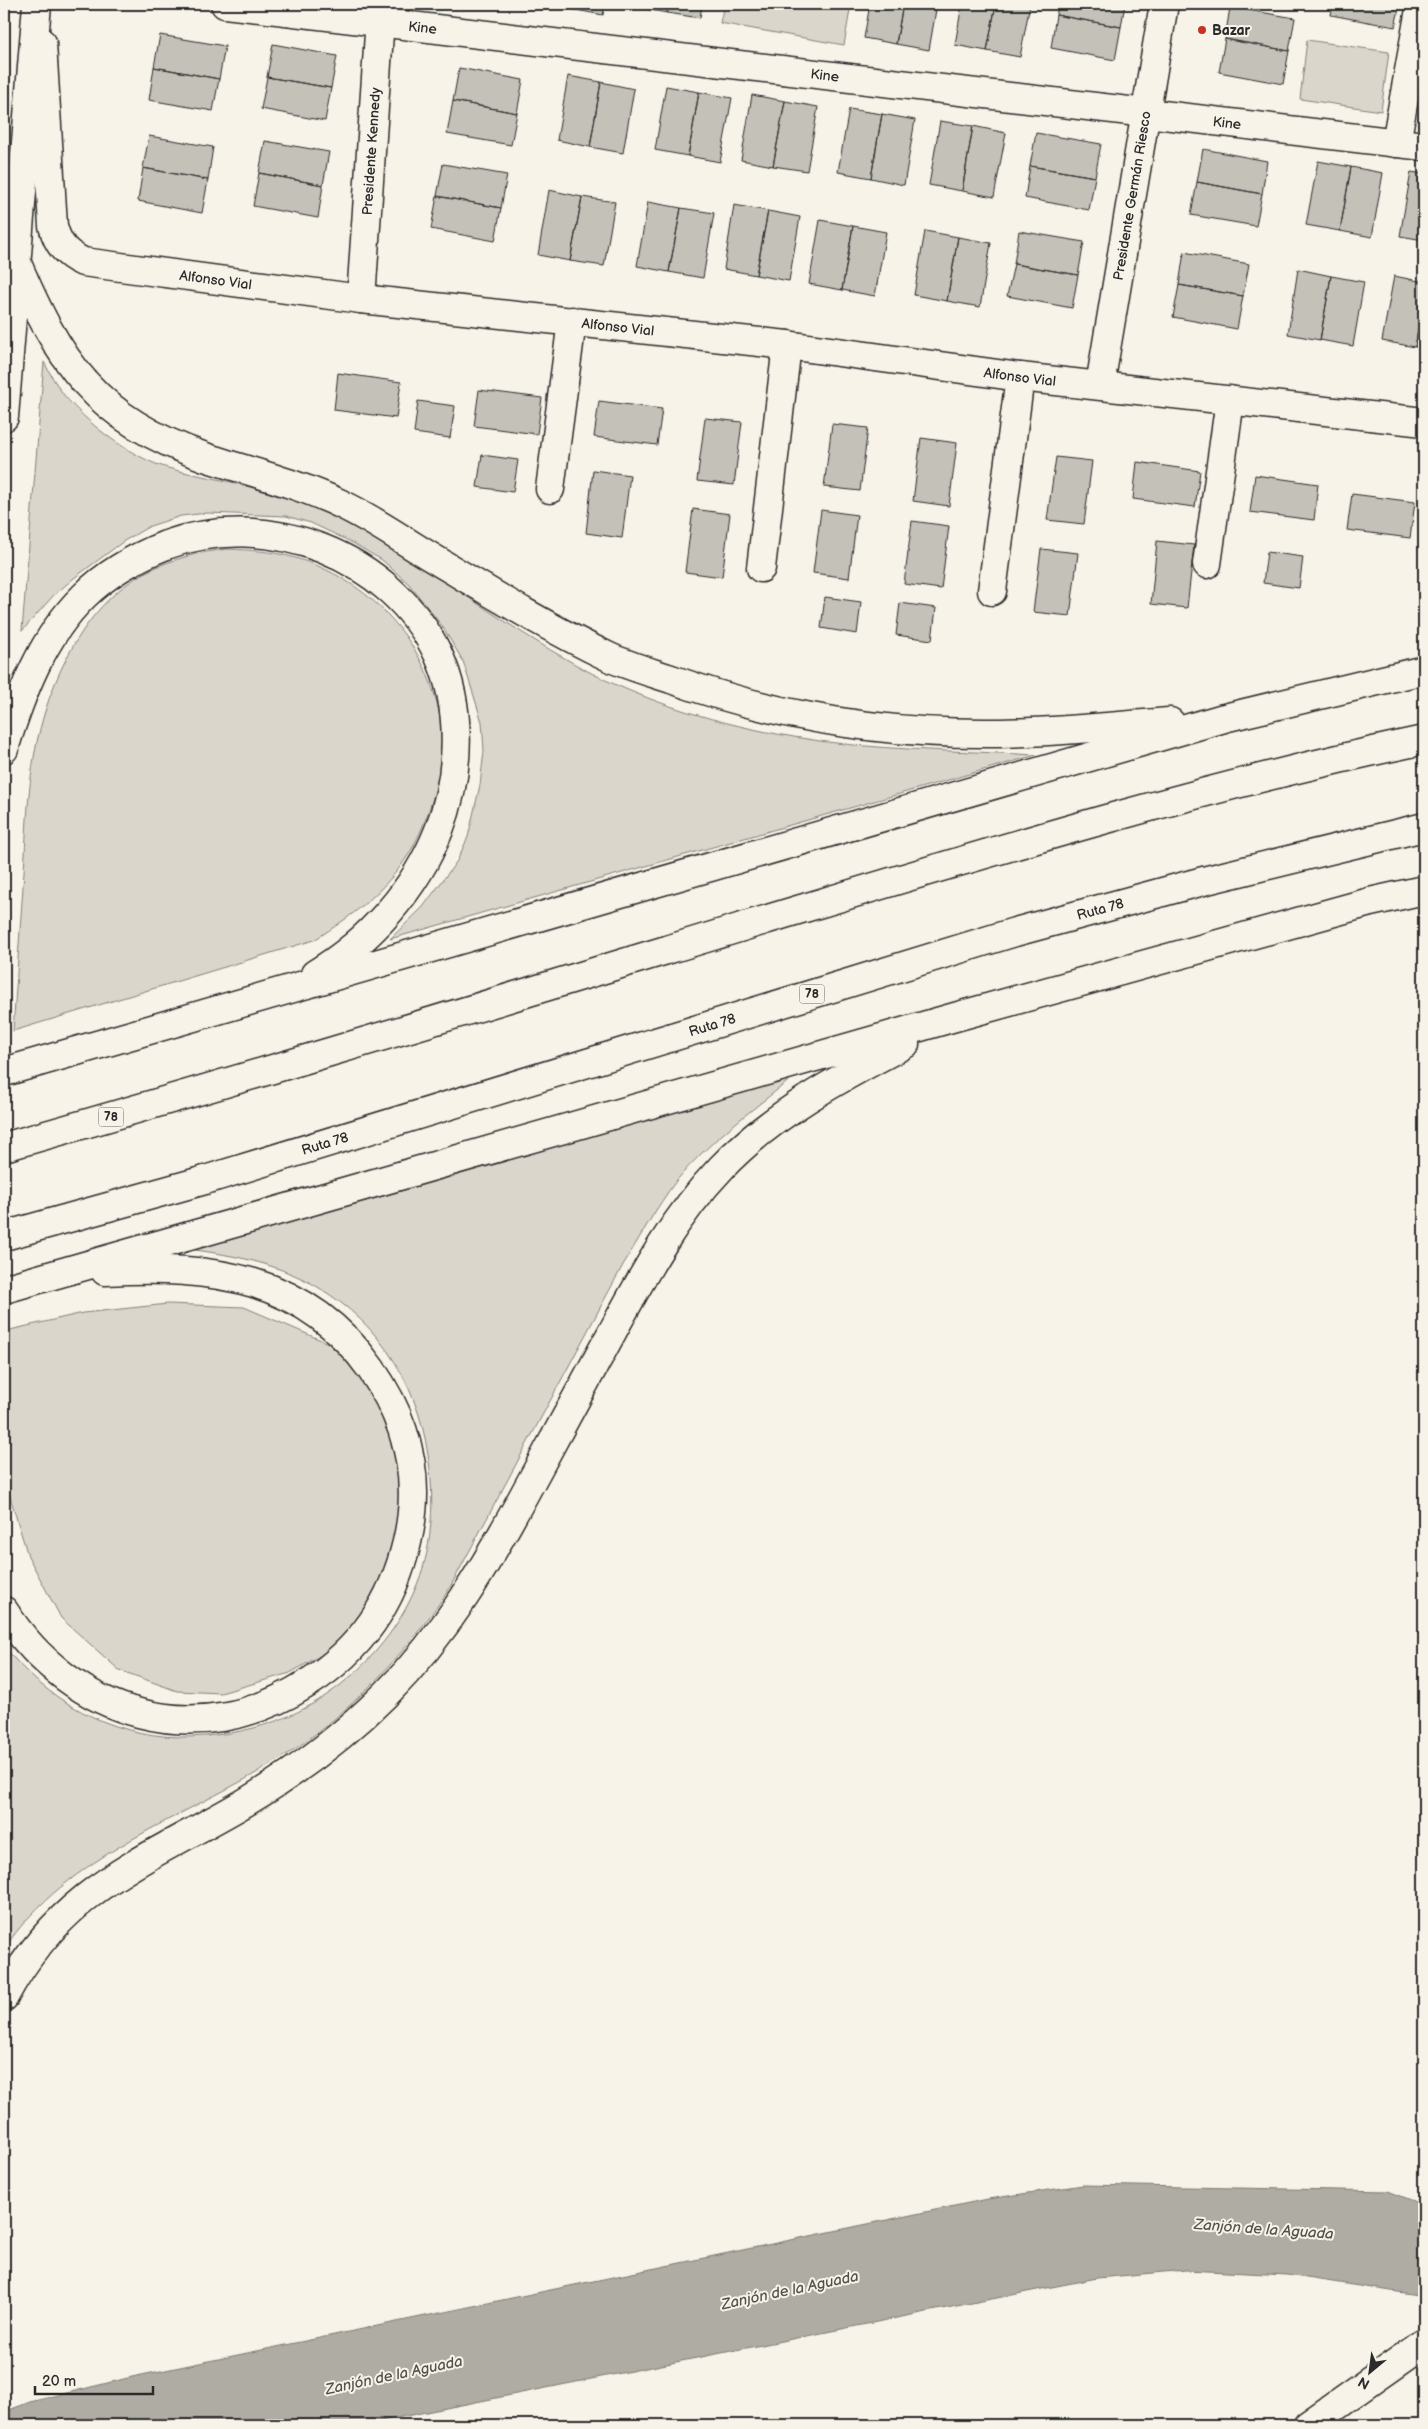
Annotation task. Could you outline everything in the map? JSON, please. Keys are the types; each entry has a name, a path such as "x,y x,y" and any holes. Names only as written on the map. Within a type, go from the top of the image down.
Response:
{"main road":[{"path":"4,417 39,4"},
{"name":"Alfonso Vial","path":"39,4 53,226 56,239 70,256 83,262 361,299 787,345 1020,377 1424,422"},
{"name":"Kine","path":"225,4 381,12 1145,113 1424,146"},
{"name":"Presidente Germán Riesco","path":"1100,386 1164,4"},
{"path":"1396,143 1422,4"},
{"name":"Presidente Kennedy","path":"361,299 381,12"},
{"path":"16,261 40,317 62,353 92,390 124,418 142,430 182,448 290,483 342,505 563,634 614,659 721,697 779,711 890,728 938,732 996,733 1224,718"},
{"path":"550,489 572,321"},
{"path":"761,568 787,345"},
{"path":"992,591 1020,377"},
{"path":"1208,564 1230,400"},
{"path":"4,749 30,676 53,634 83,597 110,574 141,556 182,540 206,534 225,531 273,534 296,539 335,554 379,582 414,616 438,654 446,675 455,723 456,747 449,800 434,844 422,868 389,911 352,948 328,966 287,990"},
{"path":"4,1072 1224,718 1424,670"},
{"name":"78","path":"4,1147 219,1086 1110,817 1325,762 1424,740"},
{"name":"Ruta 78","path":"4,1236 224,1174 1015,932 1207,880 1424,827"},
{"path":"4,1289 955,1017 1360,905 1424,890"},
{"path":"4,1997 38,1944 76,1904 142,1859 245,1802 281,1779 338,1736 395,1684 440,1634 464,1601 511,1519 654,1255 698,1194 740,1148 789,1111 867,1064 955,1017"},
{"path":"4,1611 26,1641 49,1665 82,1690 100,1699 121,1708 162,1719 201,1721 224,1718 261,1707 298,1689 336,1664 352,1648 368,1630 391,1593 405,1553 412,1514 414,1495 410,1451 398,1412 387,1392 360,1353 326,1320 287,1295 263,1284 214,1272 152,1268 56,1273"},
{"path":"1308,2425 1424,2344"}],"shaded area":[{"path":"724,4 851,4 844,45 720,23"},
{"path":"1307,40 1389,52 1381,111 1300,99"},
{"path":"44,362 58,387 83,416 106,435 143,458 165,467 272,493 314,508 340,520 401,554 520,631 580,667 630,691 712,719 767,732 824,742 884,748 1036,755 390,939 423,907 457,861 468,837 480,785 484,751 482,722 463,661 442,626 409,584 382,560 349,541 311,523 286,516 207,513 181,516 150,526 124,541 74,578 53,596 22,631"},
{"path":"228,549 276,553 320,567 346,581 370,598 392,619 410,642 424,668 435,696 442,740 436,786 421,831 405,860 383,887 343,921 314,940 13,1031 30,783 44,713 55,684 83,630 102,607 123,587 148,571 177,559"},
{"path":"791,1079 716,1140 688,1167 669,1191 623,1265 448,1591 412,1640 392,1663 327,1725 278,1760 130,1841 94,1863 60,1888 30,1916 4,1949 4,1646 39,1683 60,1698 81,1711 129,1730 154,1735 192,1737 217,1735 253,1728 276,1721 303,1709 329,1694 374,1653 393,1629 409,1603 420,1576 428,1547 432,1490 428,1455 414,1400 388,1351 351,1310 328,1293 303,1279 277,1268 250,1260 195,1250"},
{"path":"168,1304 244,1307 328,1343 387,1398 408,1531 382,1596 337,1646 290,1673 221,1693 177,1691 119,1670 61,1618 28,1556 4,1477 10,1330 83,1313"}],"water":[{"name":"Zanjón de la Aguada","path":"1083,2185 1388,2191 1424,2205 1424,2296 1287,2275 1186,2270 1097,2278 361,2425 4,2425 4,2412 30,2402 132,2377 988,2199"}],"building":[{"path":"540,4 571,4 570,9"},
{"path":"571,4 605,4 603,15 570,9"},
{"path":"635,4 668,4 667,13 634,7"},
{"path":"668,4 702,4 700,18 667,13"},
{"path":"870,4 903,4 896,44 864,38"},
{"path":"903,4 937,4 929,50 896,44"},
{"path":"962,4 996,4 987,51 955,45"},
{"path":"996,4 1030,4 1020,57 987,51"},
{"path":"1059,4 1125,4 1121,27 1056,15"},
{"path":"1333,4 1400,4 1395,27 1331,15"},
{"path":"1230,7 1295,18 1289,51 1225,39"},
{"path":"1056,15 1121,27 1115,60 1051,48"},
{"path":"160,35 225,46 219,79 154,67"},
{"path":"1225,39 1289,51 1283,84 1219,72"},
{"path":"273,44 337,56 331,88 267,77"},
{"path":"154,67 219,79 213,111 149,100"},
{"path":"459,68 523,80 517,113 453,101"},
{"path":"568,76 601,82 590,147 557,140"},
{"path":"267,77 331,88 325,121 261,109"},
{"path":"601,82 634,89 623,153 590,147"},
{"path":"666,86 699,92 688,156 655,150"},
{"path":"699,92 732,98 720,162 688,156"},
{"path":"752,95 785,101 773,166 741,160"},
{"path":"453,101 517,113 511,145 447,134"},
{"path":"785,101 818,107 807,171 773,166"},
{"path":"849,109 882,114 871,178 838,172"},
{"path":"882,114 915,120 904,185 871,178"},
{"path":"940,121 973,126 962,191 929,185"},
{"path":"973,126 1006,133 994,197 962,191"},
{"path":"1036,133 1101,144 1095,177 1030,166"},
{"path":"149,136 213,147 208,180 143,168"},
{"path":"265,141 329,152 323,185 259,173"},
{"path":"1203,149 1267,161 1262,194 1197,182"},
{"path":"1318,161 1351,167 1340,231 1306,225"},
{"path":"443,164 507,175 501,208 437,196"},
{"path":"1030,166 1095,177 1089,210 1025,198"},
{"path":"1351,167 1383,173 1372,237 1340,231"},
{"path":"143,168 208,180 202,213 138,201"},
{"path":"1411,172 1424,174 1424,240 1400,236"},
{"path":"259,173 323,185 318,218 253,206"},
{"path":"1197,182 1262,194 1256,226 1191,215"},
{"path":"549,190 582,197 570,261 538,255"},
{"path":"437,196 501,208 495,241 431,229"},
{"path":"582,197 615,202 604,266 570,261"},
{"path":"648,202 681,208 669,272 637,266"},
{"path":"734,205 768,211 756,275 724,269"},
{"path":"681,208 714,213 703,278 669,272"},
{"path":"768,211 800,217 789,281 756,275"},
{"path":"820,220 853,226 842,290 809,284"},
{"path":"853,226 886,232 875,296 842,290"},
{"path":"925,231 958,237 947,301 914,295"},
{"path":"1019,231 1084,242 1078,275 1014,264"},
{"path":"958,237 991,243 980,307 947,301"},
{"path":"1184,252 1249,264 1243,296 1179,285"},
{"path":"1014,264 1078,275 1072,308 1007,296"},
{"path":"1298,269 1331,276 1320,340 1288,334"},
{"path":"1331,276 1364,282 1353,346 1320,340"},
{"path":"1394,276 1424,282 1424,297 1415,347 1382,341"},
{"path":"1179,285 1243,296 1237,329 1173,317"},
{"path":"1424,297 1424,348 1415,347"},
{"path":"338,373 401,382 396,418 334,410"},
{"path":"479,390 542,398 537,434 474,426"},
{"path":"418,401 455,406 450,438 414,433"},
{"path":"599,401 662,409 657,445 594,437"},
{"path":"705,418 742,422 734,485 697,481"},
{"path":"832,424 868,428 860,491 824,487"},
{"path":"921,438 957,443 949,506 913,501"},
{"path":"482,455 518,460 513,492 477,487"},
{"path":"1056,457 1092,461 1084,524 1047,520"},
{"path":"1137,462 1200,471 1195,507 1133,499"},
{"path":"593,470 630,475 622,538 586,533"},
{"path":"1255,475 1318,484 1314,520 1250,512"},
{"path":"1352,494 1415,502 1410,538 1347,530"},
{"path":"693,509 730,514 722,577 685,572"},
{"path":"821,510 857,515 849,578 813,573"},
{"path":"912,521 949,526 941,589 904,584"},
{"path":"1157,541 1194,545 1187,608 1151,604"},
{"path":"1041,549 1078,553 1070,616 1033,612"},
{"path":"1267,552 1303,557 1299,588 1263,583"},
{"path":"825,597 861,602 857,634 821,628"},
{"path":"900,603 936,608 932,640 896,635"}],"place":[{"name":"Bazar","path":"1202,30"}]}
